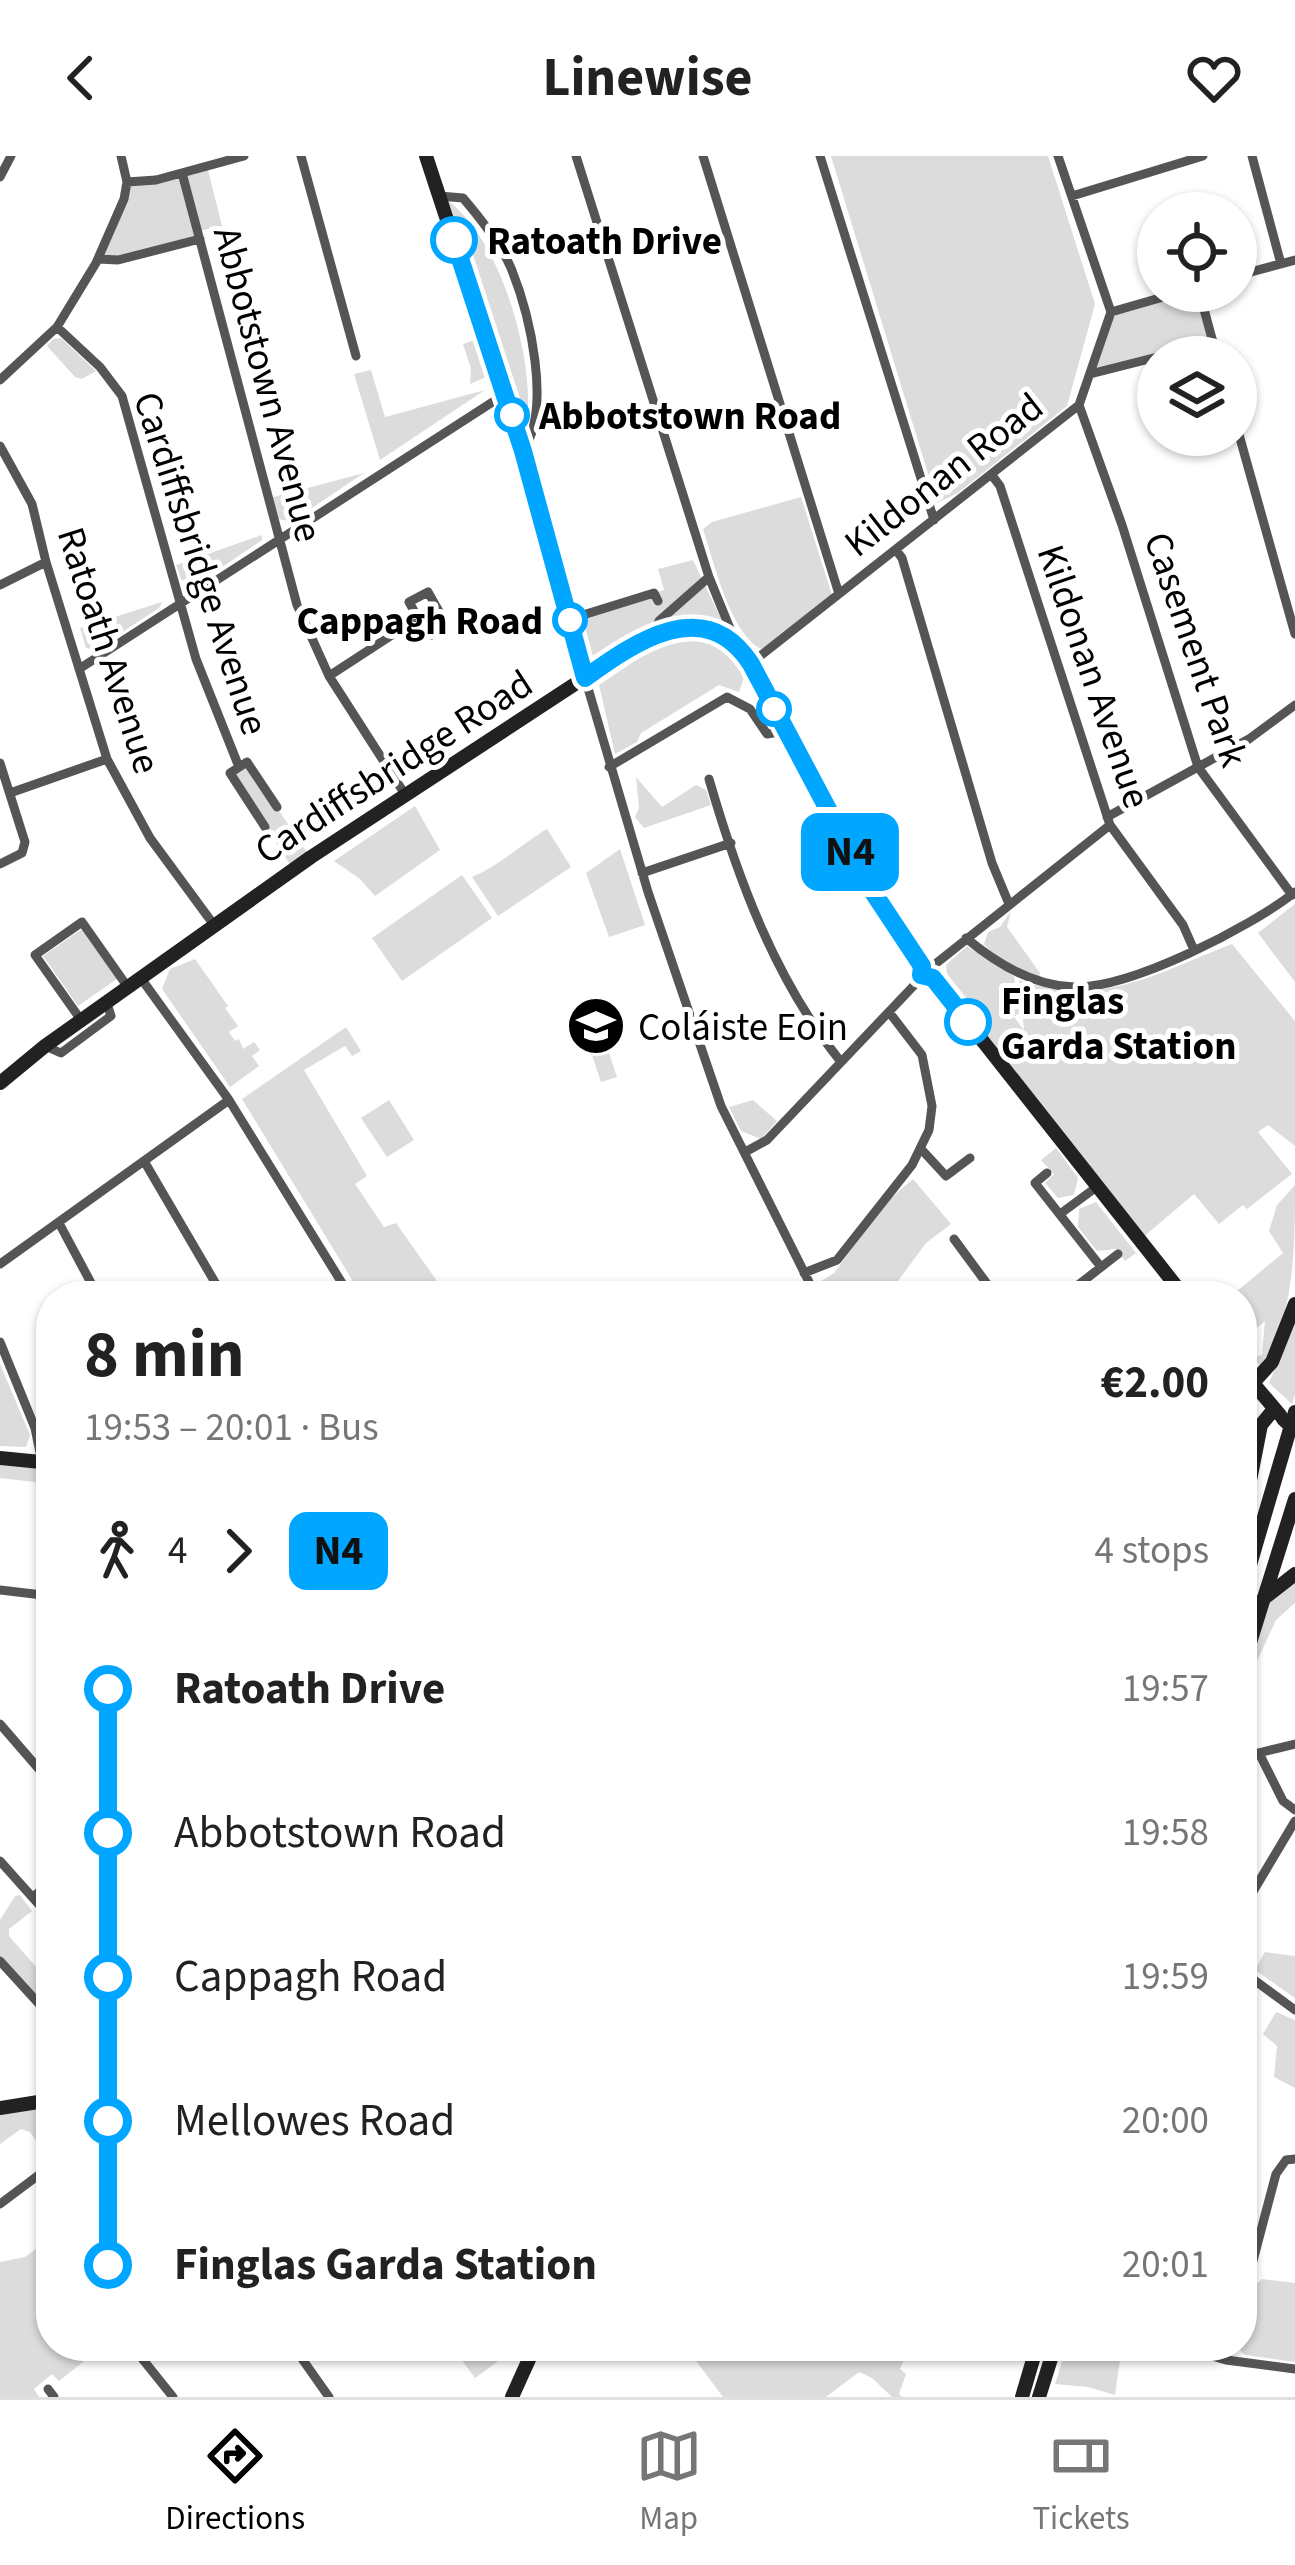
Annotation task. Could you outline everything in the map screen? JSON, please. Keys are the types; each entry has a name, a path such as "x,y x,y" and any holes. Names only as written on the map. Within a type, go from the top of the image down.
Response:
{"main road":[{"path":"426,156 523,451 585,678"},
{"name":"Cardiffsbridge Road","path":"0,1083 214,925 655,634 705,629 728,639"},
{"path":"728,639 751,664 867,883 928,971 1172,1281"},
{"path":"1257,1378 1272,1362 1295,1304"},
{"path":"1257,1389 1287,1417"},
{"path":"1257,1445 1261,1425 1287,1417"},
{"path":"1257,1534 1287,1417"},
{"path":"0,1457 36,1462"},
{"path":"1257,1619 1295,1499"},
{"path":"1263,1599 1295,1574"},
{"path":"0,2108 36,2102"},
{"path":"512,2397 528,2361"},
{"path":"1022,2397 1033,2361"},
{"path":"1040,2397 1051,2361"}],"street":[{"path":"0,177 10,156"},
{"path":"0,380 57,327 98,259 127,182 121,156"},
{"path":"127,182 139,184 244,156"},
{"path":"301,156 356,356"},
{"path":"576,156 709,577 731,631 728,639"},
{"path":"703,156 839,594"},
{"path":"820,156 934,520"},
{"path":"1058,156 1111,312 1137,305"},
{"path":"1072,196 1174,160 1202,156"},
{"path":"1252,156 1281,264"},
{"name":"Abbotstown Avenue","path":"182,173 297,605 328,676 406,796"},
{"path":"439,196 463,198 510,266 537,380 538,414 534,434 523,451"},
{"path":"98,259 118,260 200,239"},
{"path":"1257,270 1295,260"},
{"name":"Kildonan Road","path":"751,664 1079,405 1111,312"},
{"name":"Cardiffsbridge Avenue","path":"57,327 100,367 122,396 196,659 239,767 230,773 265,827"},
{"path":"1090,374 1137,362"},
{"path":"79,669 505,394"},
{"name":"Casement Park","path":"1079,405 1198,767 1293,894"},
{"name":"Ratoath Avenue","path":"0,446 32,504 107,759 150,838 214,925"},
{"path":"1245,456 1295,634"},
{"name":"Kildonan Avenue","path":"991,474 1000,486 1108,821 1183,926 1194,950"},
{"path":"896,550 992,863 1009,904"},
{"path":"0,585 46,562"},
{"path":"655,634 659,621 709,577"},
{"path":"428,592 445,622 432,635 418,618 409,602 428,592"},
{"path":"570,619 654,593 658,602"},
{"path":"328,676 418,618"},
{"path":"585,678 642,873 723,1110 808,1281"},
{"path":"609,767 727,698 750,709 767,734 786,730"},
{"path":"747,1151 766,1141 928,971 1108,821 1249,740 1295,705"},
{"path":"10,793 107,759"},
{"path":"239,767 247,762 277,807"},
{"path":"0,763 25,842 22,853 0,864"},
{"path":"709,779 786,983 841,1062"},
{"path":"642,873 730,843"},
{"path":"966,938 1035,981 1077,988 1118,979 1194,950 1257,920 1293,894"},
{"path":"81,1020 35,955 82,922 229,1100 341,1281"},
{"path":"45,1046 61,1053 111,1016 106,1001"},
{"path":"804,1273 837,1260 922,1150 932,1106 929,1079 922,1055 889,1012"},
{"path":"0,1264 229,1100"},
{"path":"922,1150 946,1177 970,1158"},
{"path":"144,1161 214,1281"},
{"path":"1047,1173 1035,1183 1101,1267"},
{"path":"1060,1214 1098,1186"},
{"path":"58,1222 90,1281"},
{"path":"954,1239 985,1281"},
{"path":"1083,1281 1118,1254"},
{"path":"0,1342 36,1431"},
{"path":"0,1590 36,1594"},
{"path":"0,1724 36,1766"},
{"path":"1257,1755 1295,1744"},
{"path":"1260,1755 1283,1801 1295,1810"},
{"path":"1257,1885 1295,1821"},
{"path":"0,1861 36,1899"},
{"path":"0,1961 36,2001"},
{"path":"1257,1982 1295,2010"},
{"path":"1257,2246 1276,2174 1286,2160 1295,2158"},
{"path":"0,2204 36,2177"},
{"path":"144,2361 173,2397"},
{"path":"303,2361 329,2397"},
{"path":"1235,2361 1295,2368"}],"shaded area":[{"path":"831,156 1048,156 1095,304 1067,406 958,493 937,503"},
{"path":"207,166 222,226 199,231 200,239 122,259 98,258 127,183"},
{"path":"447,200 485,246 513,311 527,382 524,442"},
{"path":"1137,304 1137,312 1204,312 1211,336 1137,336 1137,362 1090,374 1111,312"},
{"path":"61,338 96,371 82,379 75,377 47,346"},
{"path":"475,340 486,377 470,384 463,344"},
{"path":"371,370 385,417 485,390 380,460 354,374"},
{"path":"364,473 291,522 279,519 270,498"},
{"path":"801,497 832,595 761,649 732,613 703,529 712,522"},
{"path":"262,535 262,540 193,587 181,579 176,565"},
{"path":"693,560 722,621 719,634 682,627 585,677 571,620 664,590 658,569"},
{"path":"162,602 95,650 86,648 80,628"},
{"path":"697,637 719,648 734,663 744,677 739,692 719,685 615,754 599,685 660,644"},
{"path":"247,763 310,857 293,869 231,773"},
{"path":"636,777 662,807 696,785 706,790 711,805 644,828 635,817 639,808"},
{"path":"415,806 440,850 375,896 334,861"},
{"path":"547,829 571,867 498,916 472,877"},
{"path":"620,849 645,925 609,937 586,873"},
{"path":"462,875 492,918 402,981 372,938"},
{"path":"1295,904 1295,982 1258,933"},
{"path":"1011,911 1007,927 1040,973 1039,979 997,958 984,944 988,932 1000,927"},
{"path":"82,929 117,979 78,1006 43,956"},
{"path":"1232,944 1295,1021 1295,1146 1268,1125 1258,1132 1292,1174 1219,1224 1194,1194 1142,1238 980,1026 946,965 967,946 1014,976 1019,1013 1014,1017 1024,1030 1019,980 1048,988 1102,989 1153,976"},
{"path":"195,959 238,1026 229,1032 235,1041 239,1039 243,1049 254,1042 260,1050 252,1056 259,1066 230,1087 162,989 170,969"},
{"path":"346,1027 361,1051 352,1056 345,1046 304,1070 367,1176 355,1184 384,1227 396,1223 437,1281 353,1281 242,1099"},
{"path":"606,1044 617,1077 601,1082 590,1049"},
{"path":"389,1100 414,1140 387,1157 361,1118"},
{"path":"753,1100 777,1121 761,1139 741,1131 729,1107"},
{"path":"1056,1148 1078,1178 1074,1195 1058,1198 1045,1183 1054,1174 1041,1160"},
{"path":"913,1179 951,1224 926,1243 898,1281 821,1281 834,1273 885,1203"},
{"path":"1295,1185 1287,1304 1261,1367 1257,1356 1262,1355 1265,1321 1257,1328 1257,1281 1249,1281 1283,1253 1269,1231 1277,1205"},
{"path":"1096,1202 1136,1253 1125,1261 1116,1249 1097,1251 1078,1227 1079,1209"},
{"path":"1295,1321 1295,1394 1292,1404 1269,1383"},
{"path":"0,1364 30,1435 26,1447 0,1446"},
{"path":"0,1464 36,1468 36,1482 0,1478"},
{"path":"1295,1580 1295,1603 1276,1620 1257,1661 1257,1637 1266,1605"},
{"path":"20,1895 32,1911 9,1929 9,1936 36,1967 36,1998 0,1958 0,1920"},
{"path":"1265,1952 1295,1956 1295,1998 1257,1971"},
{"path":"1276,2012 1295,2020 1295,2088 1274,2077 1277,2046 1263,2034"},
{"path":"36,2102 36,2141 21,2129 0,2144 0,2108"},
{"path":"36,2249 36,2361 84,2361 59,2381 52,2374 34,2389 39,2397 0,2397 0,2262 25,2257"},
{"path":"1262,2279 1295,2283 1295,2362 1257,2357 1257,2283"},
{"path":"462,2361 498,2361 475,2378"},
{"path":"696,2361 903,2361 900,2369 906,2374 902,2397 892,2397 859,2372 826,2397 723,2397"},
{"path":"1062,2361 1120,2361 1115,2395 1055,2384"}],"bus line":[{"name":"N4","path":"454,240 523,451 585,678 655,634 682,628 705,629 737,646 890,923 922,966 921,975 933,978 968,1022"}],"place":[{"name":"Ratoath Drive","path":"454,240"},
{"name":"Abbotstown Road","path":"512,415"},
{"name":"Cappagh Road","path":"570,620"},
{"name":"Finglas Garda Station","path":"968,1022"},
{"name":"Coláiste Eoin","path":"596,1026"}]}
